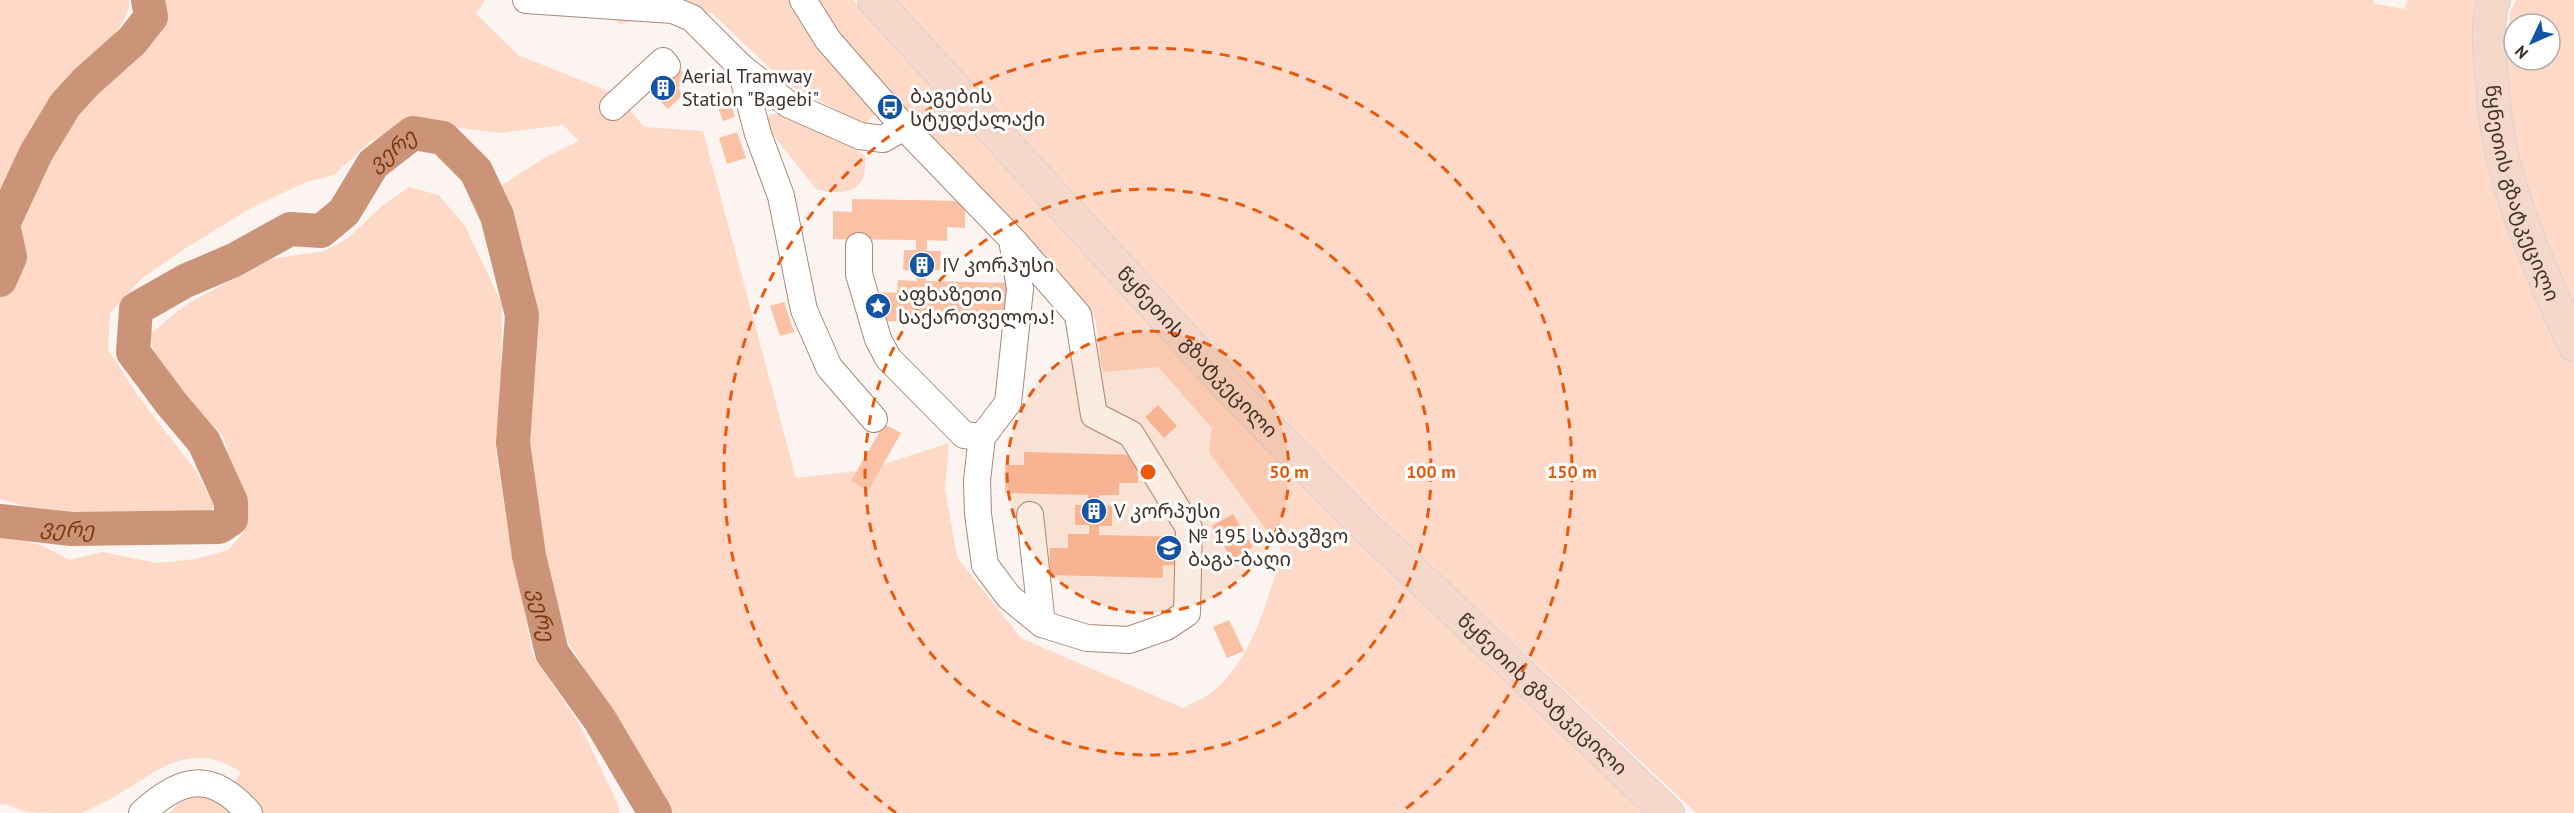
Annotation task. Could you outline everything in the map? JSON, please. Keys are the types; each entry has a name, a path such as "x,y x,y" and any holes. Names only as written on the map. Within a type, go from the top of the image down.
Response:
{"main road":[{"name":"წყნეთის გზატკეცილი","path":"874,0 1260,419 1365,526 1668,813"},
{"name":"წყნეთის გზატკეცილი","path":"2494,0 2491,10 2490,56 2496,123 2513,192 2540,269 2574,345"}],"street":[{"path":"526,0 673,10 692,18 740,66 788,104 860,136 883,139 904,126"},
{"path":"802,0 828,40 904,126 1012,239 1078,315 1094,415 1131,434 1189,528 1186,613 1166,627 1129,640 1088,638 1042,624 1009,597 985,565 978,514 977,480 982,437 1008,403 1020,289 1012,239"},
{"path":"616,101 663,61 667,66"},
{"path":"740,66 758,134 781,196 804,310 829,367 874,419"},
{"path":"859,246 859,274 878,339 888,358 964,435 982,437"},
{"path":"1030,515 1042,624"},
{"path":"142,813 172,789 192,782 215,786 249,813"}],"shaded area":[{"path":"0,0 129,0 127,12 110,41 40,120 0,191"},
{"path":"158,0 485,0 476,14 518,55 618,95 644,127 703,131 796,478 865,470 949,443 945,488 957,557 1021,638 1183,708 1211,693 1238,663 1257,628 1282,551 1209,452 1212,428 1158,367 1103,372 1095,319 960,168 893,99 817,10 815,0 853,0 1312,483 1652,813 673,813 564,635 533,513 526,426 533,335 524,249 499,187 546,157 579,141 563,125 501,133 427,124 371,141 334,175 306,182 253,207 141,279 110,313 108,350 139,397 196,471 214,506 203,517 152,512 48,513 0,499 0,288 12,276 19,251 23,208 65,125 82,103 131,53 157,22"},
{"path":"596,0 794,0 878,112 864,125 784,82 712,13 664,15 620,24"},
{"path":"887,0 2373,0 2375,4 2404,9 2408,0 2481,0 2475,20 2475,77 2483,129 2526,260 2574,361 2574,813 1696,813 1414,550 1196,332"},
{"path":"2516,0 2574,0 2574,324 2528,203 2505,90 2506,72 2562,72 2562,12 2510,12"},
{"path":"771,114 779,114 842,139 865,156 862,180 848,191 828,192 816,189 766,126 765,119"},
{"path":"409,187 439,195 465,226 502,304 501,409 496,450 506,518 533,656 579,723 618,804 619,813 263,813 257,804 233,785 241,772 221,762 202,758 184,759 167,765 82,813 26,812 0,804 0,533 43,546 70,560 102,552 157,563 195,559 228,550 244,532 240,489 223,436 180,390 154,354 150,334 185,305 271,259 325,251 348,238 383,205"},
{"path":"193,795 213,798 235,813 170,813 181,799"}],"building":[{"name":"Aerial Tramway Station \"Bagebi\"","path":"676,65 688,78 678,88 683,95 668,109 647,88"},
{"path":"730,100 735,117 723,121 717,105"},
{"path":"737,132 746,158 727,164 719,138"},
{"name":"IV კორპუსი","path":"852,199 965,201 965,228 947,227 947,241 927,240 927,251 941,251 940,270 926,270 926,281 1012,283 1011,310 992,310 992,323 878,321 878,292 897,293 898,280 917,281 917,270 903,270 904,250 916,250 916,240 833,239 833,211 852,212"},
{"path":"784,302 794,332 780,336 770,306"},
{"path":"1158,405 1177,426 1164,438 1145,417"},
{"path":"884,424 901,433 868,491 851,481"},
{"name":"V კორპუსი","path":"1024,452 1139,455 1138,483 1119,483 1119,495 1099,495 1099,506 1112,506 1112,526 1099,526 1099,535 1183,537 1183,565 1163,565 1163,578 1049,575 1050,548 1068,548 1068,534 1089,534 1089,525 1075,525 1075,505 1088,505 1088,495 1005,493 1005,465 1024,465"},
{"path":"1233,514 1253,547 1232,559 1212,526"},
{"path":"1229,620 1244,651 1227,658 1213,627"}],"waterway":[{"name":"ვერე","path":"0,280 10,257 3,224 36,153 65,105 86,82 132,41 151,17 148,0"},
{"name":"ვერე","path":"0,521 71,529 219,527 231,519 231,502 204,442 133,352 136,309 185,281 234,260 290,229 321,231 344,212 373,164 413,133 443,138 476,171 497,216 522,315 513,443 529,556 552,653 600,720 655,813"}],"place":[{"name":"Aerial Tramway Station \"Bagebi\"","path":"663,88"},
{"name":"ბაგების სტუდქალაქი","path":"890,107"},
{"name":"IV კორპუსი","path":"922,265"},
{"name":"აფხაზეთი საქართველოა!","path":"878,306"},
{"name":"V კორპუსი","path":"1094,511"},
{"name":"№ 195 საბავშვო ბაგა-ბაღი","path":"1169,548"}]}
